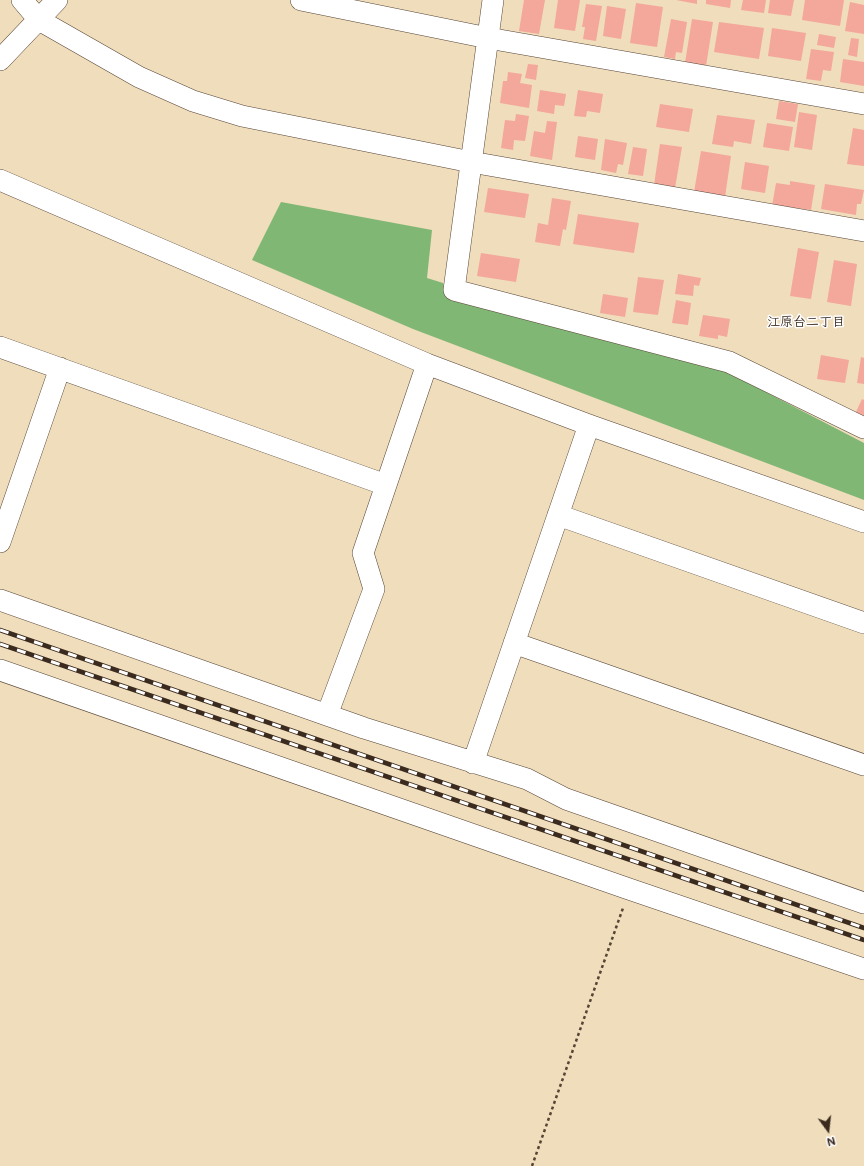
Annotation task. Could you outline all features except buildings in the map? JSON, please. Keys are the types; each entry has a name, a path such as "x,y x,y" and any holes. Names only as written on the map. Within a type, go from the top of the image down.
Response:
{"street":[{"path":"22,0 39,20 139,77 194,101 242,116 471,162 864,231"},
{"path":"0,60 57,0"},
{"path":"301,0 488,38 864,104"},
{"path":"493,0 454,290 729,362 864,428"},
{"path":"0,180 427,364 589,425 864,522"},
{"path":"0,347 386,485"},
{"path":"327,715 374,589 363,552 427,364"},
{"path":"0,542 60,368"},
{"path":"473,763 589,425"},
{"path":"558,515 864,623"},
{"path":"0,600 327,715 473,763 527,779 566,799 864,903"},
{"path":"514,644 864,765"},
{"path":"0,670 629,890 864,969"}],"path":[{"path":"533,1165 629,890"}],"green space":[{"path":"281,202 432,230 427,278 443,283 446,297 727,372 864,443 864,500 413,329 252,260"}],"railway":[{"path":"0,630 864,928"},
{"path":"0,644 864,940"}],"district":[{"name":"江原台二丁目","path":"806,322"}]}
